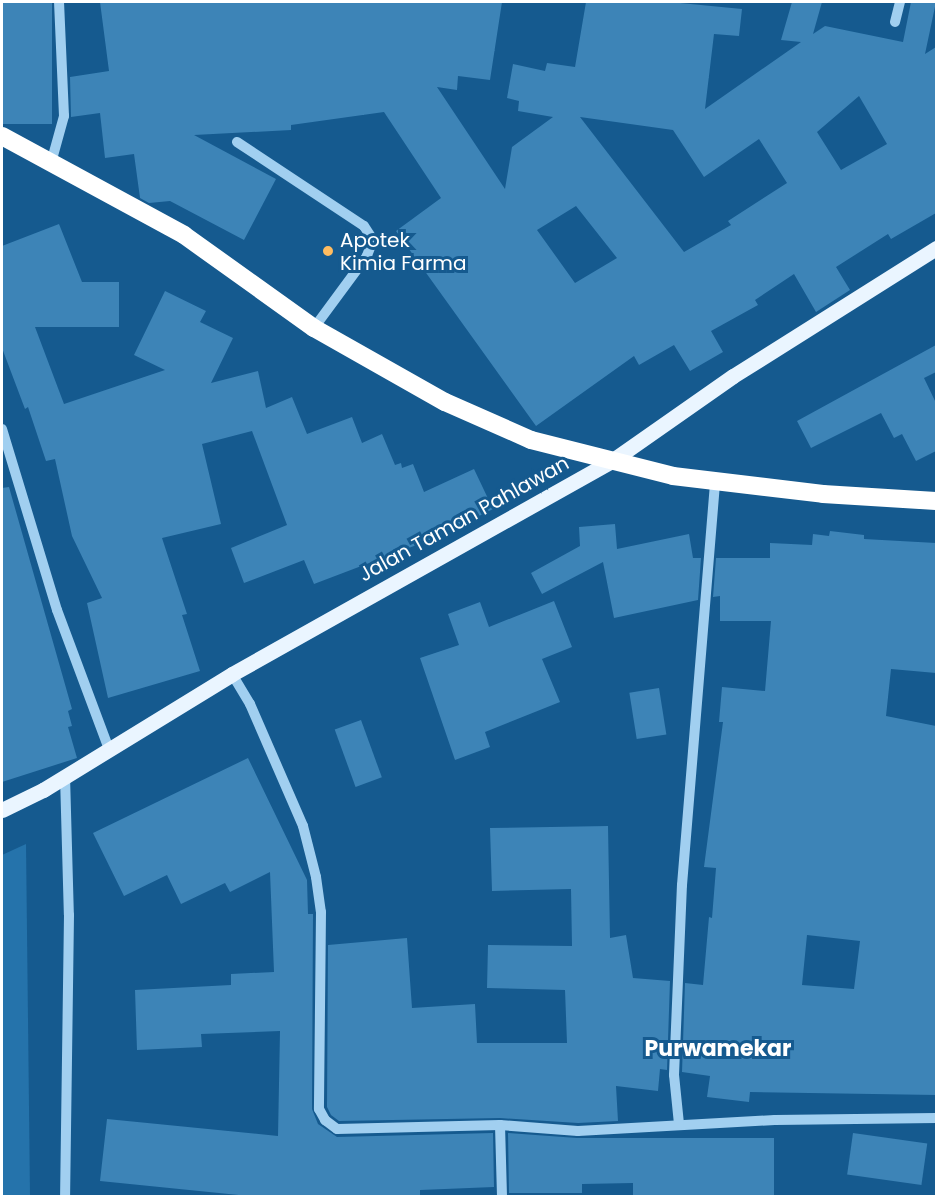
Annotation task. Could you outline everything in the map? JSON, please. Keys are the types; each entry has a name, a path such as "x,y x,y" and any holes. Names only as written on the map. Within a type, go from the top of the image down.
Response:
{"highway":[{"path":"2,136 184,235 314,328 445,402 531,440 673,476 715,482 936,501"}],"main road":[{"name":"Jalan Taman Pahlawan","path":"2,810 109,750 232,674 613,460 733,376 936,248"}],"street":[{"path":"51,163 64,116 59,2"},
{"path":"895,22 900,2"},
{"path":"237,142 364,226 373,240 367,256 314,328"},
{"path":"2,429 57,610 109,750"},
{"path":"679,1124 674,1076 682,885 715,482"},
{"path":"232,674 250,704 303,826 316,877 321,912 319,1109 325,1120 337,1129 500,1125 578,1131 679,1124 936,1118"},
{"path":"65,776 69,915 65,1197"},
{"path":"500,1125 502,1197"}],"shaded area":[{"path":"26,844 30,1196 2,1196 2,855"}],"building":[{"path":"2,2 52,2 52,124 2,124"},
{"path":"100,2 502,2 490,80 458,76 457,90 437,87 505,189 512,147 553,117 518,111 519,101 507,98 513,64 545,71 547,63 575,67 586,2 670,2 742,9 739,36 714,34 705,109 801,42 781,40 792,2 822,2 813,34 825,26 903,42 911,2 936,2 925,54 936,47 936,213 891,239 888,234 836,267 850,290 816,312 794,274 755,300 758,305 711,331 723,352 690,371 674,345 639,365 634,356 536,426 396,231 441,198 384,112 291,125 291,130 194,135 276,179 244,240 170,201 149,203 140,198 134,154 105,158 100,113 71,117 70,77 109,71","holes":["859,96 887,144 841,170 817,132","580,117 673,130 704,177 759,139 787,183 728,221 731,225 684,252","576,206 617,258 575,283 537,230"]},
{"path":"59,224 82,282 119,282 119,327 35,327 64,404 165,370 134,355 165,291 206,311 200,322 233,338 211,383 258,371 266,408 292,397 307,434 352,417 362,443 382,434 395,465 401,463 402,468 413,464 424,492 474,469 493,509 435,538 314,584 304,560 244,583 231,548 287,525 252,431 202,444 221,524 162,538 187,614 182,615 200,671 108,698 87,603 102,598 72,536 55,459 46,461 28,407 25,409 2,348 2,246"},
{"path":"936,345 936,372 924,378 936,403 936,451 916,461 902,434 894,438 881,413 811,448 797,421"},
{"path":"9,487 72,709 68,711 72,726 68,727 77,758 2,782 2,488"},
{"path":"615,524 617,549 689,534 693,558 701,558 698,600 614,618 603,562 542,594 531,573 580,546 579,527"},
{"path":"830,531 864,535 864,539 936,543 936,673 891,669 886,716 936,726 936,1095 750,1092 749,1102 707,1097 710,1076 682,1072 685,983 703,985 709,917 712,918 716,868 704,867 723,722 719,722 722,687 765,691 771,621 720,621 720,596 713,597 716,558 770,558 770,543 812,545 813,534 829,536","holes":["807,935 860,941 854,989 802,985"]},
{"path":"554,601 572,647 542,659 560,702 485,732 490,747 455,760 420,658 459,645 448,614 480,602 489,627"},
{"path":"659,688 666,734 637,739 629,693"},
{"path":"361,720 382,777 356,787 335,730"},
{"path":"248,758 307,880 308,914 313,914 312,1109 318,1124 337,1137 493,1133 494,1187 420,1190 420,1197 259,1197 100,1181 107,1119 278,1136 280,1031 201,1034 202,1047 137,1050 135,990 231,985 231,974 274,972 270,872 230,892 225,883 181,904 167,875 124,896 93,833"},
{"path":"608,826 610,938 626,935 633,978 670,981 667,1070 660,1069 658,1091 616,1086 618,1121 578,1123 500,1118 339,1121 331,1115 327,1107 328,945 407,938 412,1008 475,1004 477,1043 567,1043 565,990 487,988 488,945 572,946 571,889 492,891 490,828"},
{"path":"508,1133 577,1138 774,1138 774,1197 633,1197 633,1183 582,1184 582,1193 509,1193"},
{"path":"853,1133 927,1143 921,1185 847,1175"}],"place":[{"name":"Apotek Kimia Farma","path":"328,251"}],"district":[{"name":"Purwamekar","path":"718,1049"}]}
